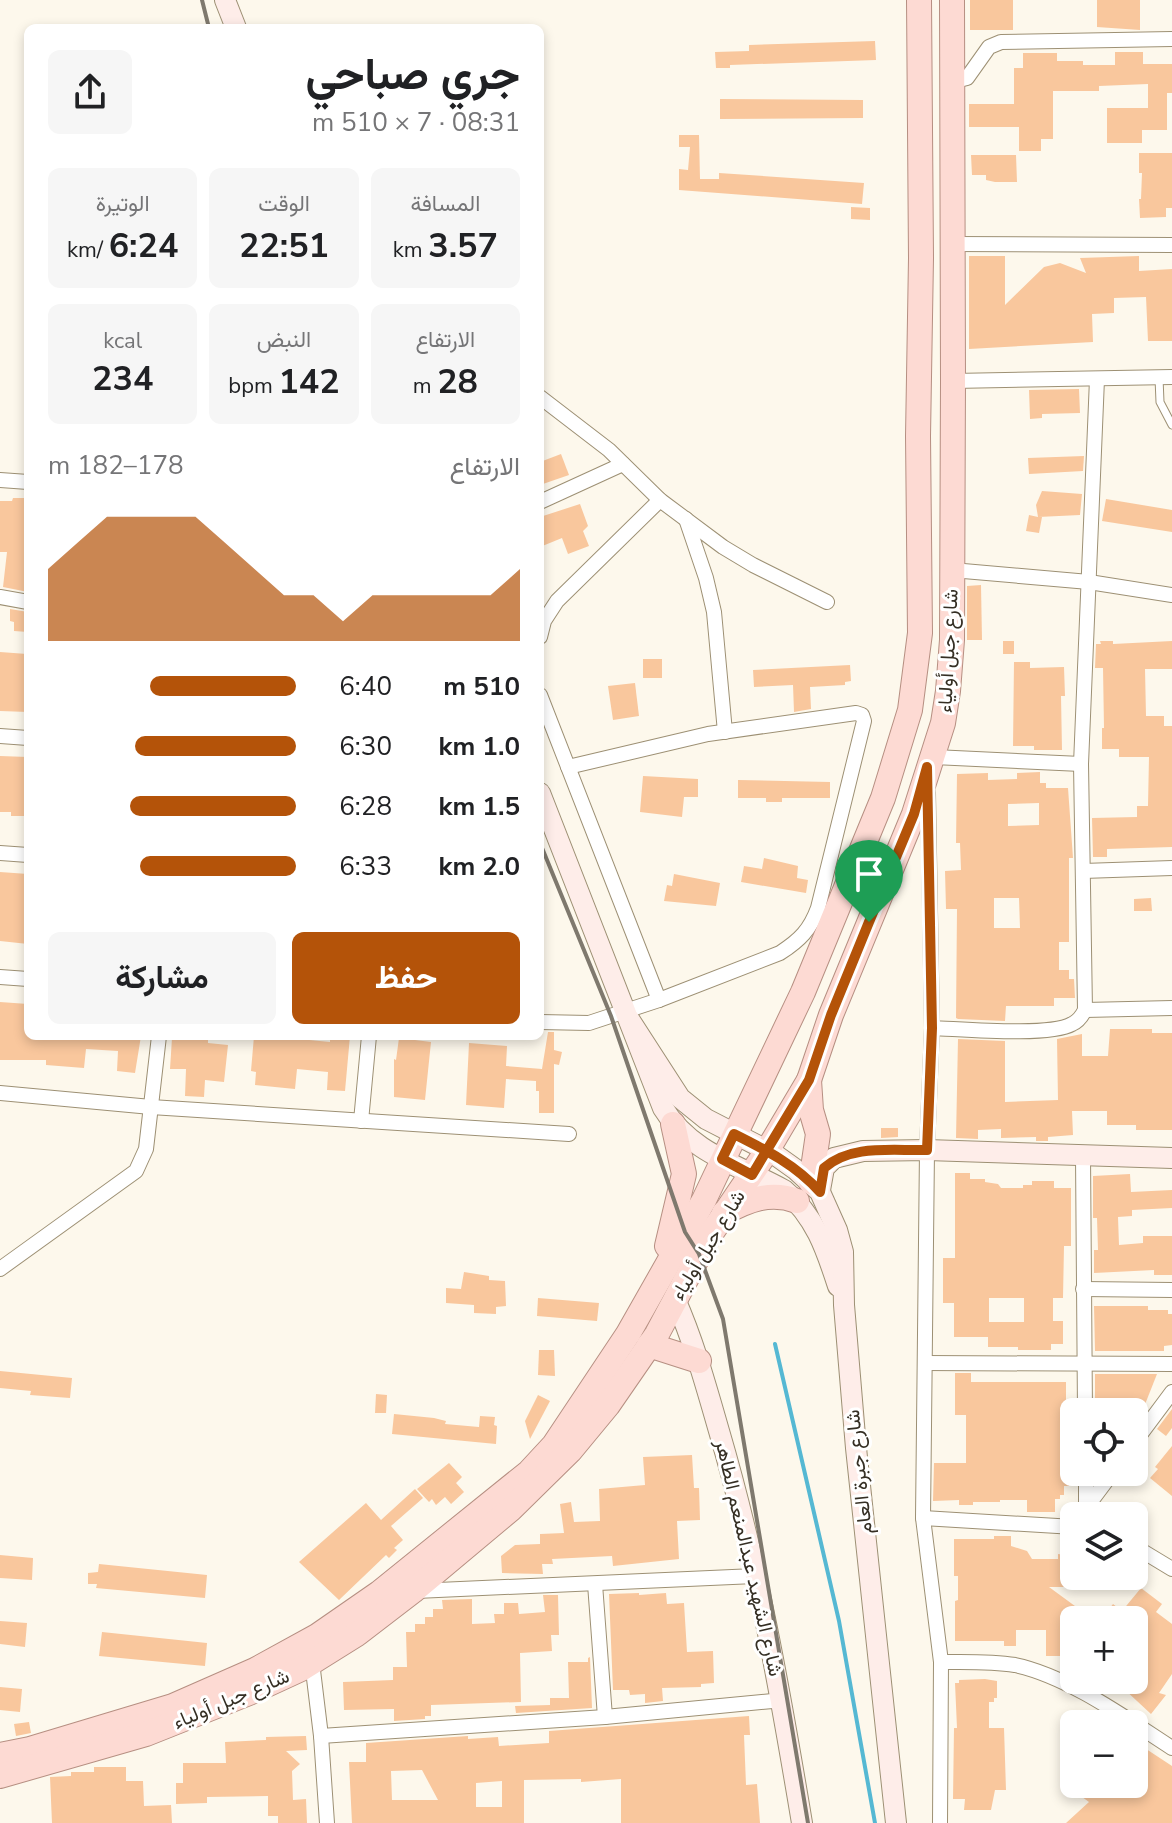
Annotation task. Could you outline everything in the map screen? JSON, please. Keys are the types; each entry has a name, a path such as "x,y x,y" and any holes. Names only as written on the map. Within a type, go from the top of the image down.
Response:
{"main road":[{"name":"شارع جبل أولياء","path":"0,1755 30,1749 173,1706 255,1670 317,1636 379,1593 529,1472 554,1445 628,1334 704,1200 803,992 883,798 898,755 916,672 920,633 919,0"},
{"name":"شارع جبل أولياء","path":"0,1776 146,1734 249,1693 312,1662 357,1634 413,1591 511,1509 570,1451 608,1405 649,1345 722,1214 752,1175 809,1080 831,1015 914,814 948,691 952,570 952,0"},
{"path":"722,1214 763,1197 809,1192 818,1134 811,1110 809,1080"},
{"path":"646,1300 668,1244 684,1174 673,1124"},
{"path":"649,1345 699,1361"}],"street":[{"path":"225,0 234,24"},
{"path":"951,82 967,78 989,47 1001,42 1172,39"},
{"path":"952,244 1172,245"},
{"path":"953,381 1165,378"},
{"path":"932,1028 1033,1031 1070,1026 1085,1010 1081,764 1097,379"},
{"path":"544,400 686,519 753,565 827,602"},
{"path":"544,500 623,464"},
{"path":"0,480 24,482"},
{"path":"544,621 557,601 660,500"},
{"path":"686,519 714,612 725,732"},
{"path":"952,570 1089,582 1172,595"},
{"path":"0,597 24,601"},
{"path":"544,705 659,1000"},
{"path":"544,1022 589,1023 628,1016 659,1000 780,953 801,939 813,924 864,721 862,715 856,713 725,732 641,748 568,767"},
{"path":"0,736 24,738"},
{"path":"940,1823 941,1662 923,1518 927,1150 932,1028 930,762 1081,764"},
{"path":"544,803 654,1089 673,1124 689,1140 752,1175 784,1190 809,1192"},
{"path":"0,853 24,855"},
{"path":"1083,871 1172,868"},
{"path":"0,977 24,979"},
{"path":"1085,1010 1172,1008"},
{"path":"628,1016 680,1098 706,1119 795,1169 809,1192"},
{"path":"0,1269 136,1171 146,1149 159,1040"},
{"path":"361,1121 369,1040"},
{"path":"0,1093 151,1107 569,1134"},
{"path":"809,1192 834,1158 863,1151 927,1150 1172,1158"},
{"path":"1083,1156 1085,1398"},
{"name":"شارع جبرة العام","path":"809,1192 844,1305 896,1823"},
{"path":"1083,1289 1172,1290"},
{"name":"شارع الشهيد عبدالمنعم الطاهر","path":"675,1299 699,1361 730,1467 783,1700 802,1823"},
{"path":"925,1363 1172,1364"},
{"path":"1148,1424 1172,1392"},
{"path":"923,1518 1060,1526"},
{"path":"1148,1554 1172,1569"},
{"path":"413,1591 755,1576"},
{"path":"595,1584 605,1717"},
{"path":"312,1662 327,1823"},
{"path":"941,1662 1015,1665 1041,1673 1071,1687 1172,1748"},
{"path":"321,1736 605,1717 783,1700"}],"lane":[{"path":"1165,378 1158,396 1172,425"}],"building":[{"path":"970,0 1013,0 1013,30 970,30"},
{"path":"1097,0 1140,0 1140,30 1097,27"},
{"path":"875,41 876,60 716,68 715,52 749,51 749,45"},
{"path":"1115,52 1143,52 1143,64 1172,64 1172,93 1167,93 1167,130 1142,130 1142,143 1107,143 1107,108 1148,108 1148,84 1099,86 1099,91 1053,91 1053,139 1041,139 1041,151 1019,151 1019,127 969,127 969,104 1014,104 1014,68 1023,68 1023,53 1057,53 1057,61 1115,65"},
{"path":"720,99 863,100 863,118 720,119"},
{"path":"679,135 699,135 700,179 719,179 719,173 864,183 862,204 679,190 679,169 688,170 690,147 679,147"},
{"path":"1139,153 1172,153 1172,208 1166,208 1166,217 1140,218 1142,173 1139,173"},
{"path":"971,155 1016,155 1017,182 995,182 986,180 986,175 972,175"},
{"path":"851,207 870,208 870,220 851,219"},
{"path":"969,256 1005,256 1005,305 1044,267 1060,263 1086,273 1080,258 1139,256 1139,271 1172,269 1172,341 1148,341 1146,297 1114,298 1114,313 1092,314 1093,342 969,349"},
{"path":"1079,389 1080,413 1042,414 1042,418 1030,419 1029,390"},
{"path":"561,454 569,475 544,484 544,460"},
{"path":"1084,456 1083,471 1029,474 1028,458"},
{"path":"1042,491 1082,494 1080,515 1038,517 1036,505"},
{"path":"13,498 24,498 24,591 3,587 7,552 0,552 0,501 12,501"},
{"path":"1106,499 1172,510 1172,532 1102,521"},
{"path":"580,504 588,526 583,531 589,546 568,554 562,538 544,545 544,516"},
{"path":"1029,515 1042,517 1039,533 1026,531"},
{"path":"981,585 982,640 967,640 967,586"},
{"path":"10,609 24,611 24,632 14,631 14,622 10,621"},
{"path":"1003,641 1014,641 1014,654 1003,654"},
{"path":"1100,641 1113,641 1113,644 1172,641 1172,669 1145,669 1146,716 1164,716 1164,726 1172,726 1172,847 1107,849 1107,857 1093,857 1092,818 1137,817 1137,806 1148,806 1149,757 1119,757 1119,749 1102,749 1103,668 1095,668 1096,644 1101,644"},
{"path":"0,652 24,654 24,712 0,711"},
{"path":"643,659 662,659 662,678 643,678"},
{"path":"1014,662 1030,662 1030,668 1064,667 1062,750 1013,746"},
{"path":"850,665 851,681 845,682 845,685 810,687 811,709 794,712 793,685 754,687 753,670"},
{"path":"635,683 639,716 613,720 608,686"},
{"path":"0,756 24,757 24,816 0,812"},
{"path":"1040,772 1040,783 1046,783 1046,788 1068,788 1073,858 1069,858 1069,942 1059,942 1059,970 1069,970 1069,979 1074,979 1075,998 1054,998 1054,1006 1006,1006 1005,1021 958,1019 957,909 946,909 945,871 961,870 960,843 956,843 957,774 988,773 988,780 1017,779 1017,773","holes":["1039,803 1039,825 1008,826 1008,804","994,898 1019,898 1020,928 994,928"]},
{"path":"643,776 698,779 698,797 684,797 682,817 640,812"},
{"path":"738,780 830,782 830,798 782,798 782,802 766,802 766,798 738,798"},
{"path":"764,858 798,866 797,878 808,880 806,893 741,882 744,866 762,869"},
{"path":"0,872 24,874 24,944 0,941"},
{"path":"674,874 720,883 716,906 664,901 667,885 672,886"},
{"path":"1151,898 1152,911 1134,911 1134,899"},
{"path":"0,1002 24,1004 24,1040 140,1040 135,1073 117,1071 118,1051 86,1049 84,1068 46,1065 46,1060 0,1060"},
{"path":"1110,1029 1152,1029 1152,1033 1172,1033 1172,1130 1136,1130 1136,1125 1107,1125 1107,1111 1072,1111 1073,1135 1048,1137 1048,1141 1036,1141 1036,1137 1001,1138 1001,1129 978,1130 978,1139 956,1138 958,1039 1005,1041 1005,1102 1058,1100 1057,1039 1082,1034 1082,1056 1108,1056"},
{"path":"548,1032 554,1032 554,1050 562,1052 559,1065 554,1064 554,1113 539,1113 536,1081 506,1079 504,1108 466,1105 469,1043 507,1046 506,1066 542,1069"},
{"path":"172,1040 208,1040 208,1043 228,1045 224,1082 205,1080 204,1097 185,1096 186,1069 170,1069"},
{"path":"254,1040 350,1040 345,1091 327,1090 328,1072 297,1069 295,1089 255,1085 256,1072 251,1071"},
{"path":"399,1040 431,1042 425,1100 394,1097"},
{"path":"881,1128 898,1128 898,1137 881,1138"},
{"path":"955,1173 970,1173 970,1179 985,1179 985,1182 998,1184 1001,1188 1023,1188 1023,1185 1032,1185 1032,1181 1054,1181 1054,1188 1071,1188 1071,1246 1064,1246 1063,1298 1053,1298 1053,1321 1063,1321 1063,1344 1051,1344 1051,1350 1018,1350 1018,1347 988,1347 988,1337 954,1337 954,1303 943,1303 943,1258 955,1258","holes":["989,1298 1024,1298 1024,1322 989,1322"]},
{"path":"1130,1174 1131,1192 1172,1190 1172,1208 1132,1210 1132,1216 1118,1217 1119,1245 1143,1243 1143,1236 1172,1236 1172,1275 1154,1275 1154,1270 1094,1273 1094,1250 1098,1250 1097,1218 1093,1218 1093,1176"},
{"path":"464,1272 489,1276 489,1280 505,1281 506,1306 496,1307 496,1314 474,1313 474,1305 446,1303 446,1288 461,1289"},
{"path":"538,1298 599,1303 597,1321 537,1316"},
{"path":"1094,1306 1148,1306 1148,1310 1168,1310 1168,1314 1172,1314 1172,1345 1164,1346 1164,1351 1095,1351"},
{"path":"539,1350 554,1350 555,1376 538,1375"},
{"path":"0,1371 72,1378 70,1398 30,1395 31,1391 0,1388"},
{"path":"955,1373 971,1373 971,1382 1066,1382 1066,1398 1060,1398 1060,1486 1064,1486 1064,1495 1055,1499 1055,1512 1027,1512 1027,1500 973,1502 973,1505 959,1505 959,1500 933,1501 934,1463 966,1463 966,1415 955,1415"},
{"path":"1095,1374 1157,1374 1148,1398 1095,1398"},
{"path":"376,1394 387,1395 386,1413 375,1413"},
{"path":"538,1395 550,1401 530,1439 525,1421"},
{"path":"1172,1409 1172,1428 1166,1436 1157,1429"},
{"path":"394,1414 479,1427 480,1416 495,1417 496,1444 392,1434"},
{"path":"1172,1446 1172,1496 1150,1478"},
{"path":"692,1455 694,1488 699,1488 700,1520 677,1521 679,1559 613,1566 612,1556 552,1559 553,1564 542,1564 543,1574 502,1573 501,1556 515,1545 540,1544 540,1534 564,1533 560,1504 571,1502 574,1522 600,1521 599,1489 645,1485 643,1457"},
{"path":"449,1463 462,1477 456,1483 464,1492 451,1504 445,1497 436,1505 417,1489"},
{"path":"415,1489 423,1498 391,1526 403,1540 394,1548 397,1550 389,1558 386,1555 339,1600 299,1562 366,1503 381,1520"},
{"path":"994,1536 1011,1536 1011,1546 1027,1551 1032,1559 1058,1559 1060,1554 1060,1587 1049,1587 1075,1606 1060,1606 1060,1656 1046,1656 1046,1630 1016,1630 1016,1646 1004,1646 1004,1641 955,1641 958,1576 954,1576 954,1539 994,1539"},
{"path":"0,1555 33,1558 32,1580 0,1578"},
{"path":"99,1564 207,1575 205,1598 96,1588 97,1584 88,1584 88,1573 98,1572"},
{"path":"1139,1590 1144,1590 1162,1604 1156,1612 1172,1624 1172,1674 1159,1693 1166,1695 1151,1714 1129,1694 1148,1694 1148,1606 1126,1606"},
{"path":"666,1593 667,1604 684,1603 687,1652 713,1651 714,1683 701,1684 701,1687 662,1688 663,1701 645,1703 645,1694 630,1695 629,1690 613,1690 609,1594"},
{"path":"543,1595 558,1595 559,1635 551,1635 552,1651 520,1653 521,1702 431,1705 431,1716 425,1716 425,1719 394,1721 394,1709 344,1710 343,1682 393,1680 393,1667 407,1667 406,1632 415,1632 415,1624 425,1624 425,1617 433,1617 433,1609 443,1609 442,1600 472,1599 472,1624 495,1623 494,1614 504,1614 504,1603 518,1603 519,1614 545,1612"},
{"path":"0,1621 27,1623 25,1647 0,1644"},
{"path":"102,1632 207,1643 205,1666 99,1656"},
{"path":"590,1657 592,1708 516,1713 515,1706 550,1705 550,1698 569,1698 568,1662 588,1662"},
{"path":"959,1680 997,1681 997,1698 989,1702 989,1728 1004,1728 1006,1790 995,1790 991,1810 964,1810 965,1799 953,1799 954,1728 957,1728 955,1683"},
{"path":"0,1687 22,1689 20,1712 0,1710"},
{"path":"749,1716 750,1735 744,1735 746,1785 757,1784 760,1823 621,1823 621,1779 581,1782 581,1779 524,1780 524,1823 352,1823 349,1762 366,1762 366,1743 468,1736 468,1739 498,1737 499,1746 549,1743 549,1731","holes":["422,1770 438,1800 392,1800 391,1771","502,1781 502,1807 476,1807 476,1783"]},
{"path":"29,1722 31,1733 16,1736 14,1724"},
{"path":"306,1736 307,1750 286,1751 300,1764 292,1771 293,1800 306,1799 307,1823 278,1823 278,1816 268,1816 268,1796 207,1797 207,1803 176,1804 176,1783 183,1783 183,1763 226,1763 225,1742"},
{"path":"1148,1750 1172,1766 1172,1823 1066,1823 1089,1802 1084,1798 1148,1798"},
{"path":"94,1767 126,1767 126,1781 143,1781 144,1806 171,1805 172,1823 52,1823 50,1777 71,1776 71,1772 94,1772"}],"waterway":[{"path":"775,1344 839,1621 875,1823"}],"railway":[{"path":"202,0 208,24"},
{"path":"544,853 611,1016 685,1232 699,1254 723,1319 808,1823"}],"route":[{"path":"869,922 831,1015 809,1080 767,1151 752,1175 722,1159 734,1134 767,1151 774,1154 820,1192 824,1168 834,1158 863,1151 927,1150 932,1028 927,767 914,814 869,922"}]}
